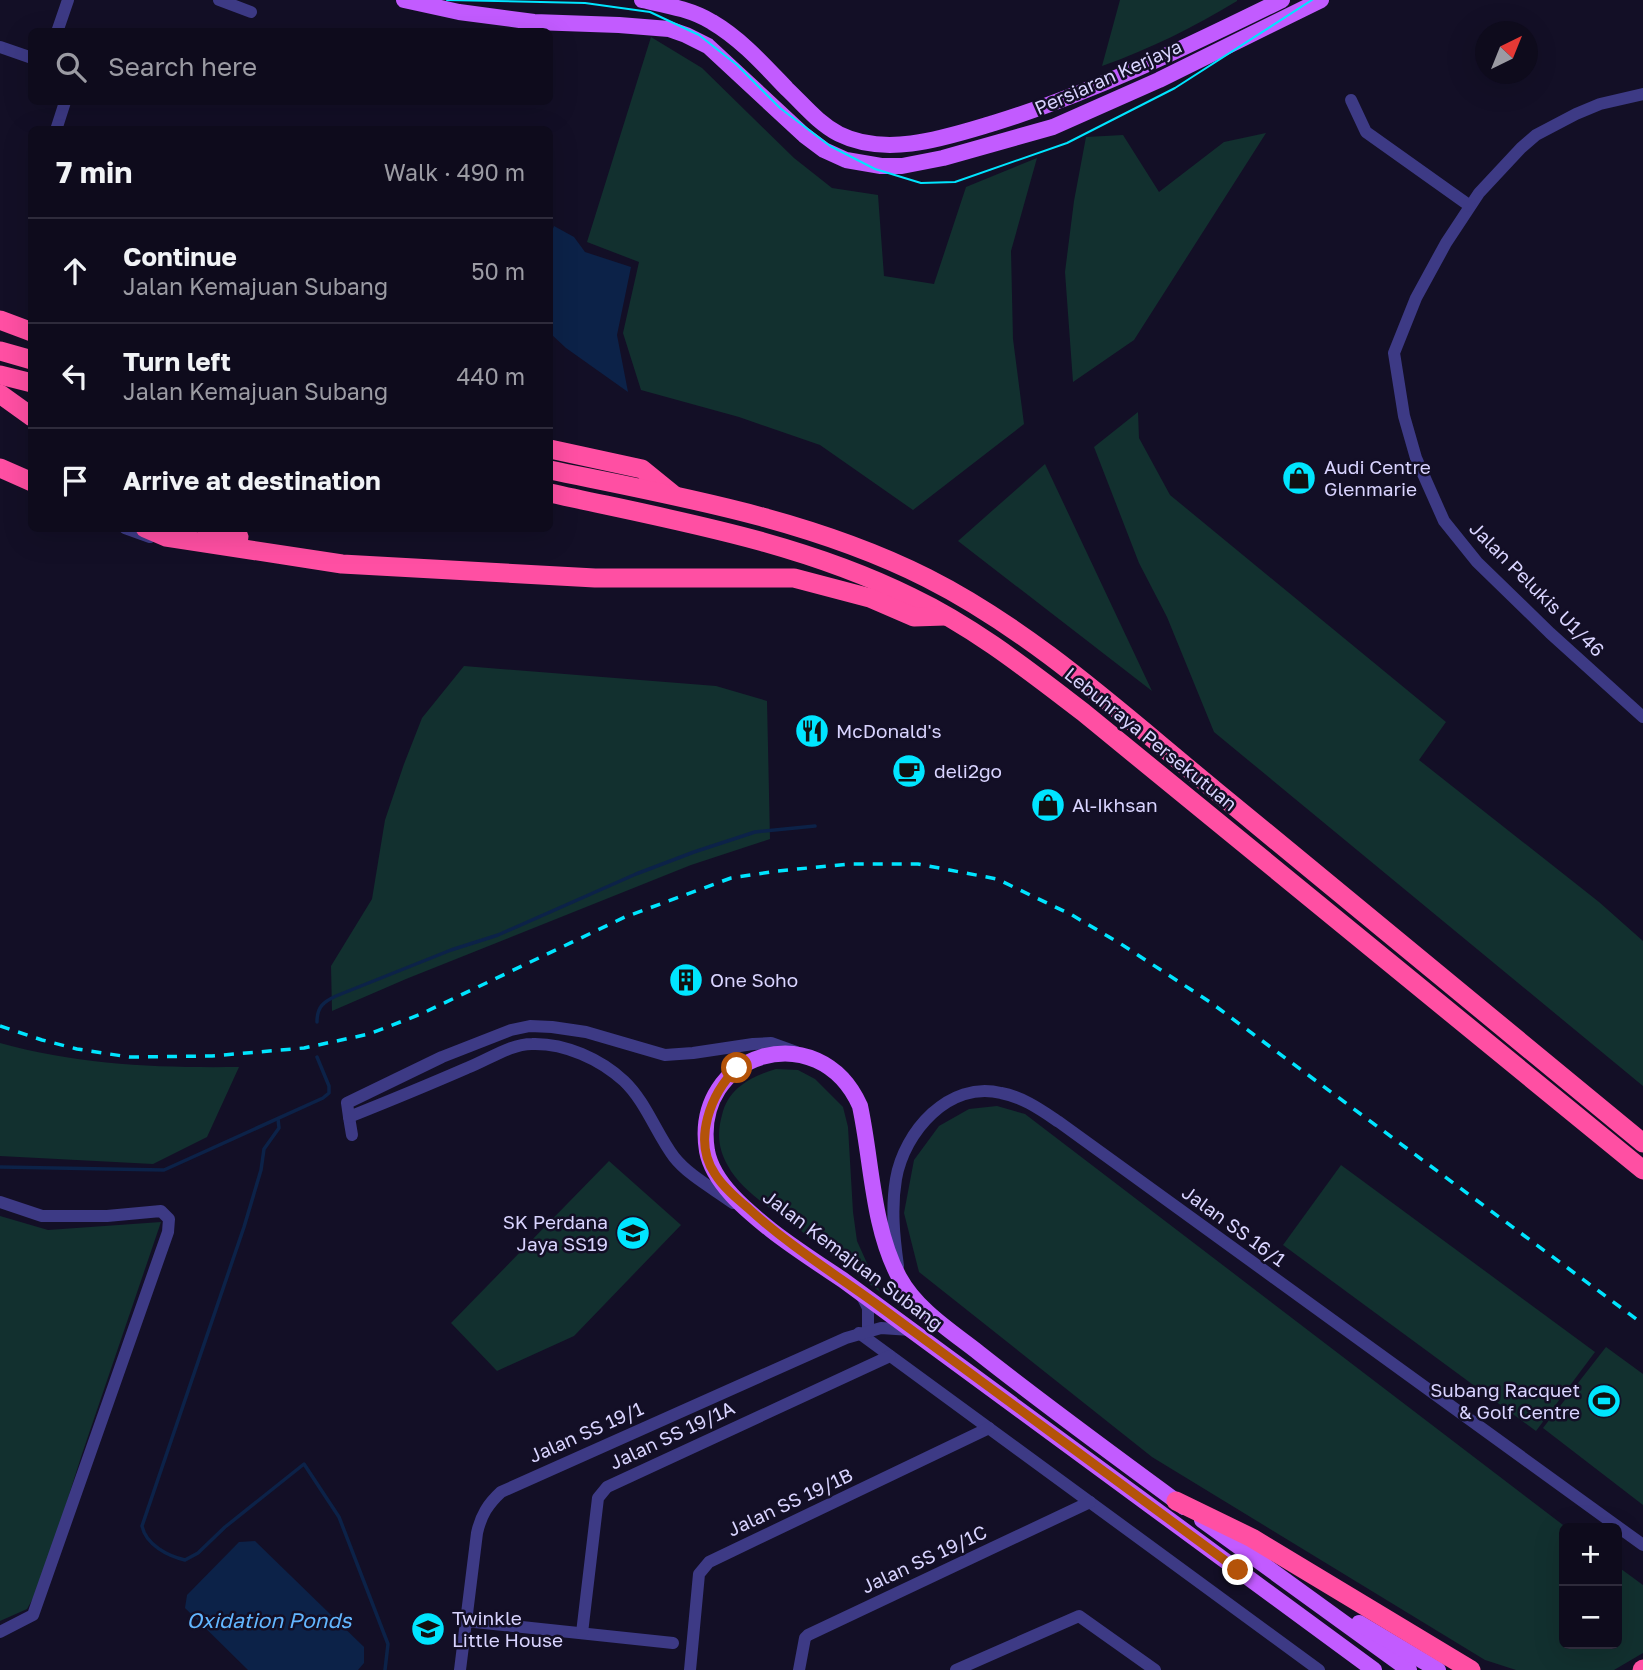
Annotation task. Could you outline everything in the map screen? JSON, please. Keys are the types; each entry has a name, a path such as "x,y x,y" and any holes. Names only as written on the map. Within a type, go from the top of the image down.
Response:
{"highway":[{"path":"0,320 28,330"},
{"path":"0,351 28,359"},
{"path":"0,375 28,382"},
{"path":"0,394 28,414"},
{"path":"553,450 642,469 676,496"},
{"path":"0,468 28,480"},
{"name":"Lebuhraya Persekutuan","path":"553,471 676,496 839,541 927,578 981,609 1096,693 1643,1143"},
{"name":"Lebuhraya Persekutuan","path":"553,495 704,526 815,558 879,581 946,616 1010,656 1083,712 1643,1170"},
{"path":"154,532 166,537 205,536 342,564 595,578 794,579 870,598 914,617 946,616"},
{"path":"1592,1128 1643,1186"},
{"path":"1176,1501 1252,1538 1471,1670"}],"main road":[{"name":"Persiaran Kerjaya","path":"404,0 459,12 534,22 668,29 686,35 708,46 804,135 824,150 846,160 881,166 902,166 943,159 1053,127 1159,80 1321,0"},
{"name":"Persiaran Kerjaya","path":"642,0 679,8 711,21 740,41 814,117 841,135 877,144 907,144 946,137 1051,106 1153,63 1282,0"},
{"name":"Jalan Kemajuan Subang","path":"1374,1670 861,1293 771,1230 729,1191 713,1172 706,1144 706,1123 721,1085 737,1068 761,1056 774,1053 803,1055 821,1062 844,1080 854,1092 860,1106 887,1250 899,1277 914,1299 1012,1379 1409,1670"},
{"path":"1265,1567 1438,1670"}],"street":[{"path":"58,28 68,0"},
{"path":"219,0 251,12"},
{"path":"0,47 28,57"},
{"name":"Jalan Pelukis U1/46","path":"1640,709 1550,633 1477,562 1444,521 1416,458 1404,416 1394,353 1416,298 1469,206 1521,148 1535,135 1588,109 1643,94"},
{"path":"1351,100 1366,132 1469,206"},
{"path":"57,126 64,105"},
{"path":"0,475 28,488"},
{"path":"136,532 188,548 205,536"},
{"path":"352,1135 346,1108 350,1100 442,1057 511,1030 552,1027 586,1032 664,1055 771,1044 803,1055"},
{"path":"349,1117 529,1044 574,1050 601,1064 624,1082 642,1102 654,1127 676,1159 771,1230"},
{"path":"442,1057 449,1075"},
{"name":"Jalan SS 16/1","path":"899,1277 893,1199 900,1164 915,1135 940,1105 956,1097 977,1091 1000,1092 1026,1101 1059,1122 1643,1545"},
{"path":"0,1202 42,1216 107,1216 161,1211 169,1219 168,1232 33,1615 0,1632"},
{"path":"861,1293 867,1308 864,1332 890,1356 1319,1670"},
{"name":"Jalan SS 19/1","path":"460,1670 480,1520 488,1504 501,1492 864,1332 899,1328 911,1330"},
{"name":"Jalan SS 19/1A","path":"582,1633 598,1497 607,1486 890,1356"},
{"name":"Jalan SS 19/1B","path":"693,1670 699,1574 709,1562 989,1428"},
{"name":"Jalan SS 19/1C","path":"799,1670 805,1638 808,1635 1090,1502"},
{"path":"956,1670 1079,1616 1155,1670"},
{"path":"466,1621 673,1643"}],"green space":[{"path":"1120,0 1237,1 1171,37 1102,66"},
{"path":"651,37 702,68 794,158 832,188 878,195 884,276 934,284 966,187 1037,158 1011,251 1013,339 1024,424 913,510 820,445 739,417 641,390 623,333 639,262 587,242"},
{"path":"1266,133 1134,340 1073,382 1065,272 1086,137 1123,135 1159,192 1224,142"},
{"path":"1138,412 1139,438 1170,495 1446,722 1419,760 1599,902 1643,941 1643,1086 1214,732 1167,617 1139,563 1094,447"},
{"path":"1045,464 1152,691 958,541"},
{"path":"464,666 716,686 767,701 770,839 691,865 332,1011 331,966 372,899 385,820 404,764 422,718"},
{"path":"0,1043 89,1061 179,1067 239,1067 207,1137 153,1164 0,1156"},
{"path":"776,1069 798,1070 815,1079 843,1107 848,1127 857,1241 880,1292 756,1198 740,1183 725,1160 720,1147 719,1128 730,1097 742,1084"},
{"path":"997,1106 1025,1114 1560,1523 1559,1649 1622,1649 1622,1570 1643,1585 1643,1653 1614,1670 1516,1670 1485,1660 1152,1457 919,1272 904,1213 914,1160 939,1126 969,1109"},
{"path":"609,1161 681,1225 574,1336 497,1371 451,1323"},
{"path":"1341,1165 1595,1352 1536,1431 1283,1245"},
{"path":"0,1216 48,1230 161,1222 40,1586 27,1609 0,1621"},
{"name":"Subang Racquet & Golf Centre","path":"1606,1347 1643,1374 1643,1505 1543,1428"}],"water":[{"path":"554,226 574,237 585,252 631,267 617,335 628,392 553,336"},
{"name":"Oxidation Ponds","path":"255,1541 364,1647 364,1663 358,1670 248,1670 185,1608 187,1595 239,1542"}],"waterway":[{"path":"317,1022 322,1006 336,996 451,950 498,935 636,874 755,832 815,826"},
{"path":"0,1167 164,1170 323,1098 329,1093 329,1086 317,1057"},
{"path":"278,1119 279,1128 264,1149 261,1170 244,1227 142,1526 148,1539 159,1549 185,1560 198,1553 225,1527 304,1464 339,1517 388,1644 385,1670"}],"tram line":[{"path":"447,0 585,3 650,12 699,35 737,65 780,108 830,146 875,169 921,183 955,182 1067,143 1175,88 1312,0"}],"railway":[{"path":"0,1026 77,1049 129,1057 212,1056 304,1048 369,1034 421,1014 625,917 731,878 850,864 918,864 997,879 1072,915 1121,944 1210,1002 1643,1324"}],"place":[{"name":"Audi Centre Glenmarie","path":"1299,478"},
{"name":"McDonald's","path":"812,731"},
{"name":"deli2go","path":"909,771"},
{"name":"Al-Ikhsan","path":"1048,805"},
{"name":"One Soho","path":"686,980"},
{"name":"SK Perdana Jaya SS19","path":"633,1233"},
{"name":"Subang Racquet & Golf Centre","path":"1604,1401"},
{"name":"Twinkle Little House","path":"428,1629"}],"route":[{"path":"737,1068 721,1085 712,1104 705,1134 713,1172 729,1191 771,1230 1238,1570"}]}
